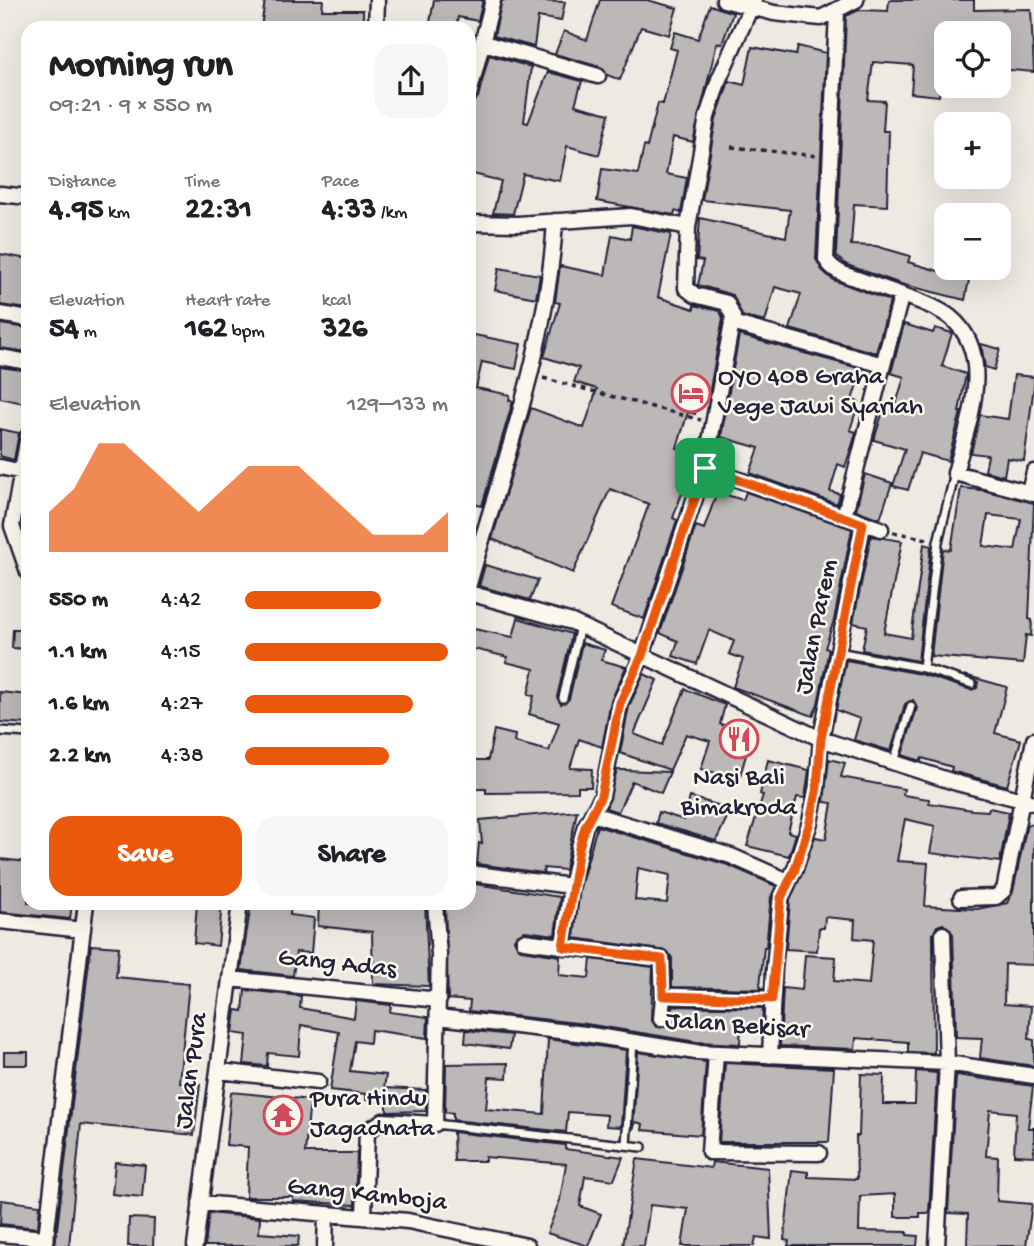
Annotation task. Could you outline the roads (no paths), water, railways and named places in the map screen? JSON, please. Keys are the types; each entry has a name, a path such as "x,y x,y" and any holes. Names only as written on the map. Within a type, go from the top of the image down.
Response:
{"street":[{"path":"376,21 377,0"},
{"path":"476,71 493,0"},
{"path":"724,0 809,18 821,18 837,12 856,0"},
{"path":"563,947 579,848 601,796 620,703 642,656 705,468 732,323 729,305 695,295 686,288 684,272 688,227 707,117 719,79 753,4"},
{"path":"837,12 826,259 840,272 949,316 964,331 973,355 976,384 955,473 1031,493 1034,472"},
{"path":"484,43 598,76"},
{"path":"0,194 21,196"},
{"path":"476,223 555,222 631,216 688,227"},
{"path":"476,560 531,375 552,275 555,222"},
{"path":"844,517 901,297"},
{"path":"0,314 21,318"},
{"path":"732,323 883,365"},
{"path":"0,357 21,361"},
{"path":"0,467 21,472"},
{"path":"705,468 881,529"},
{"path":"21,486 12,526 21,552"},
{"name":"Jalan Parem","path":"770,1056 778,921 788,881 810,822 817,787 821,739 863,524"},
{"path":"476,595 580,626 821,739 1028,802"},
{"path":"961,898 1001,895 1028,802 1034,740"},
{"path":"592,814 732,856 788,881"},
{"path":"476,874 571,886"},
{"path":"0,1234 45,1242 85,910"},
{"name":"Jalan Pura","path":"195,1246 239,910"},
{"path":"364,1216 367,1131 383,1121 435,1125 439,1000 435,910"},
{"path":"0,920 83,930"},
{"path":"937,1246 947,1063 943,934"},
{"path":"524,942 662,957 661,1019"},
{"name":"Gang Adas","path":"230,979 439,1000"},
{"path":"663,996 772,999"},
{"name":"Jalan Bekisar","path":"438,1017 716,1054 947,1063 1034,1076"},
{"path":"716,1054 709,1152 819,1153"},
{"path":"219,1071 318,1082"},
{"name":"Gang Kamboja","path":"200,1203 326,1216 364,1216 480,1233 527,1246"},
{"path":"325,1246 326,1216"}],"lane":[{"path":"923,668 938,542 955,473"},
{"path":"563,698 580,626"},
{"path":"838,652 923,668 972,684"},
{"path":"894,763 911,706"},
{"path":"0,731 21,732"},
{"path":"626,1145 633,1042"},
{"path":"435,1125 642,1147"}],"place":[{"name":"OYO 408 Graha Vege Jawi Syariah","path":"691,393"},
{"name":"Nasi Bali Bimakroda","path":"739,739"},
{"name":"Pura Hindu Jagadnata","path":"283,1115"}]}
